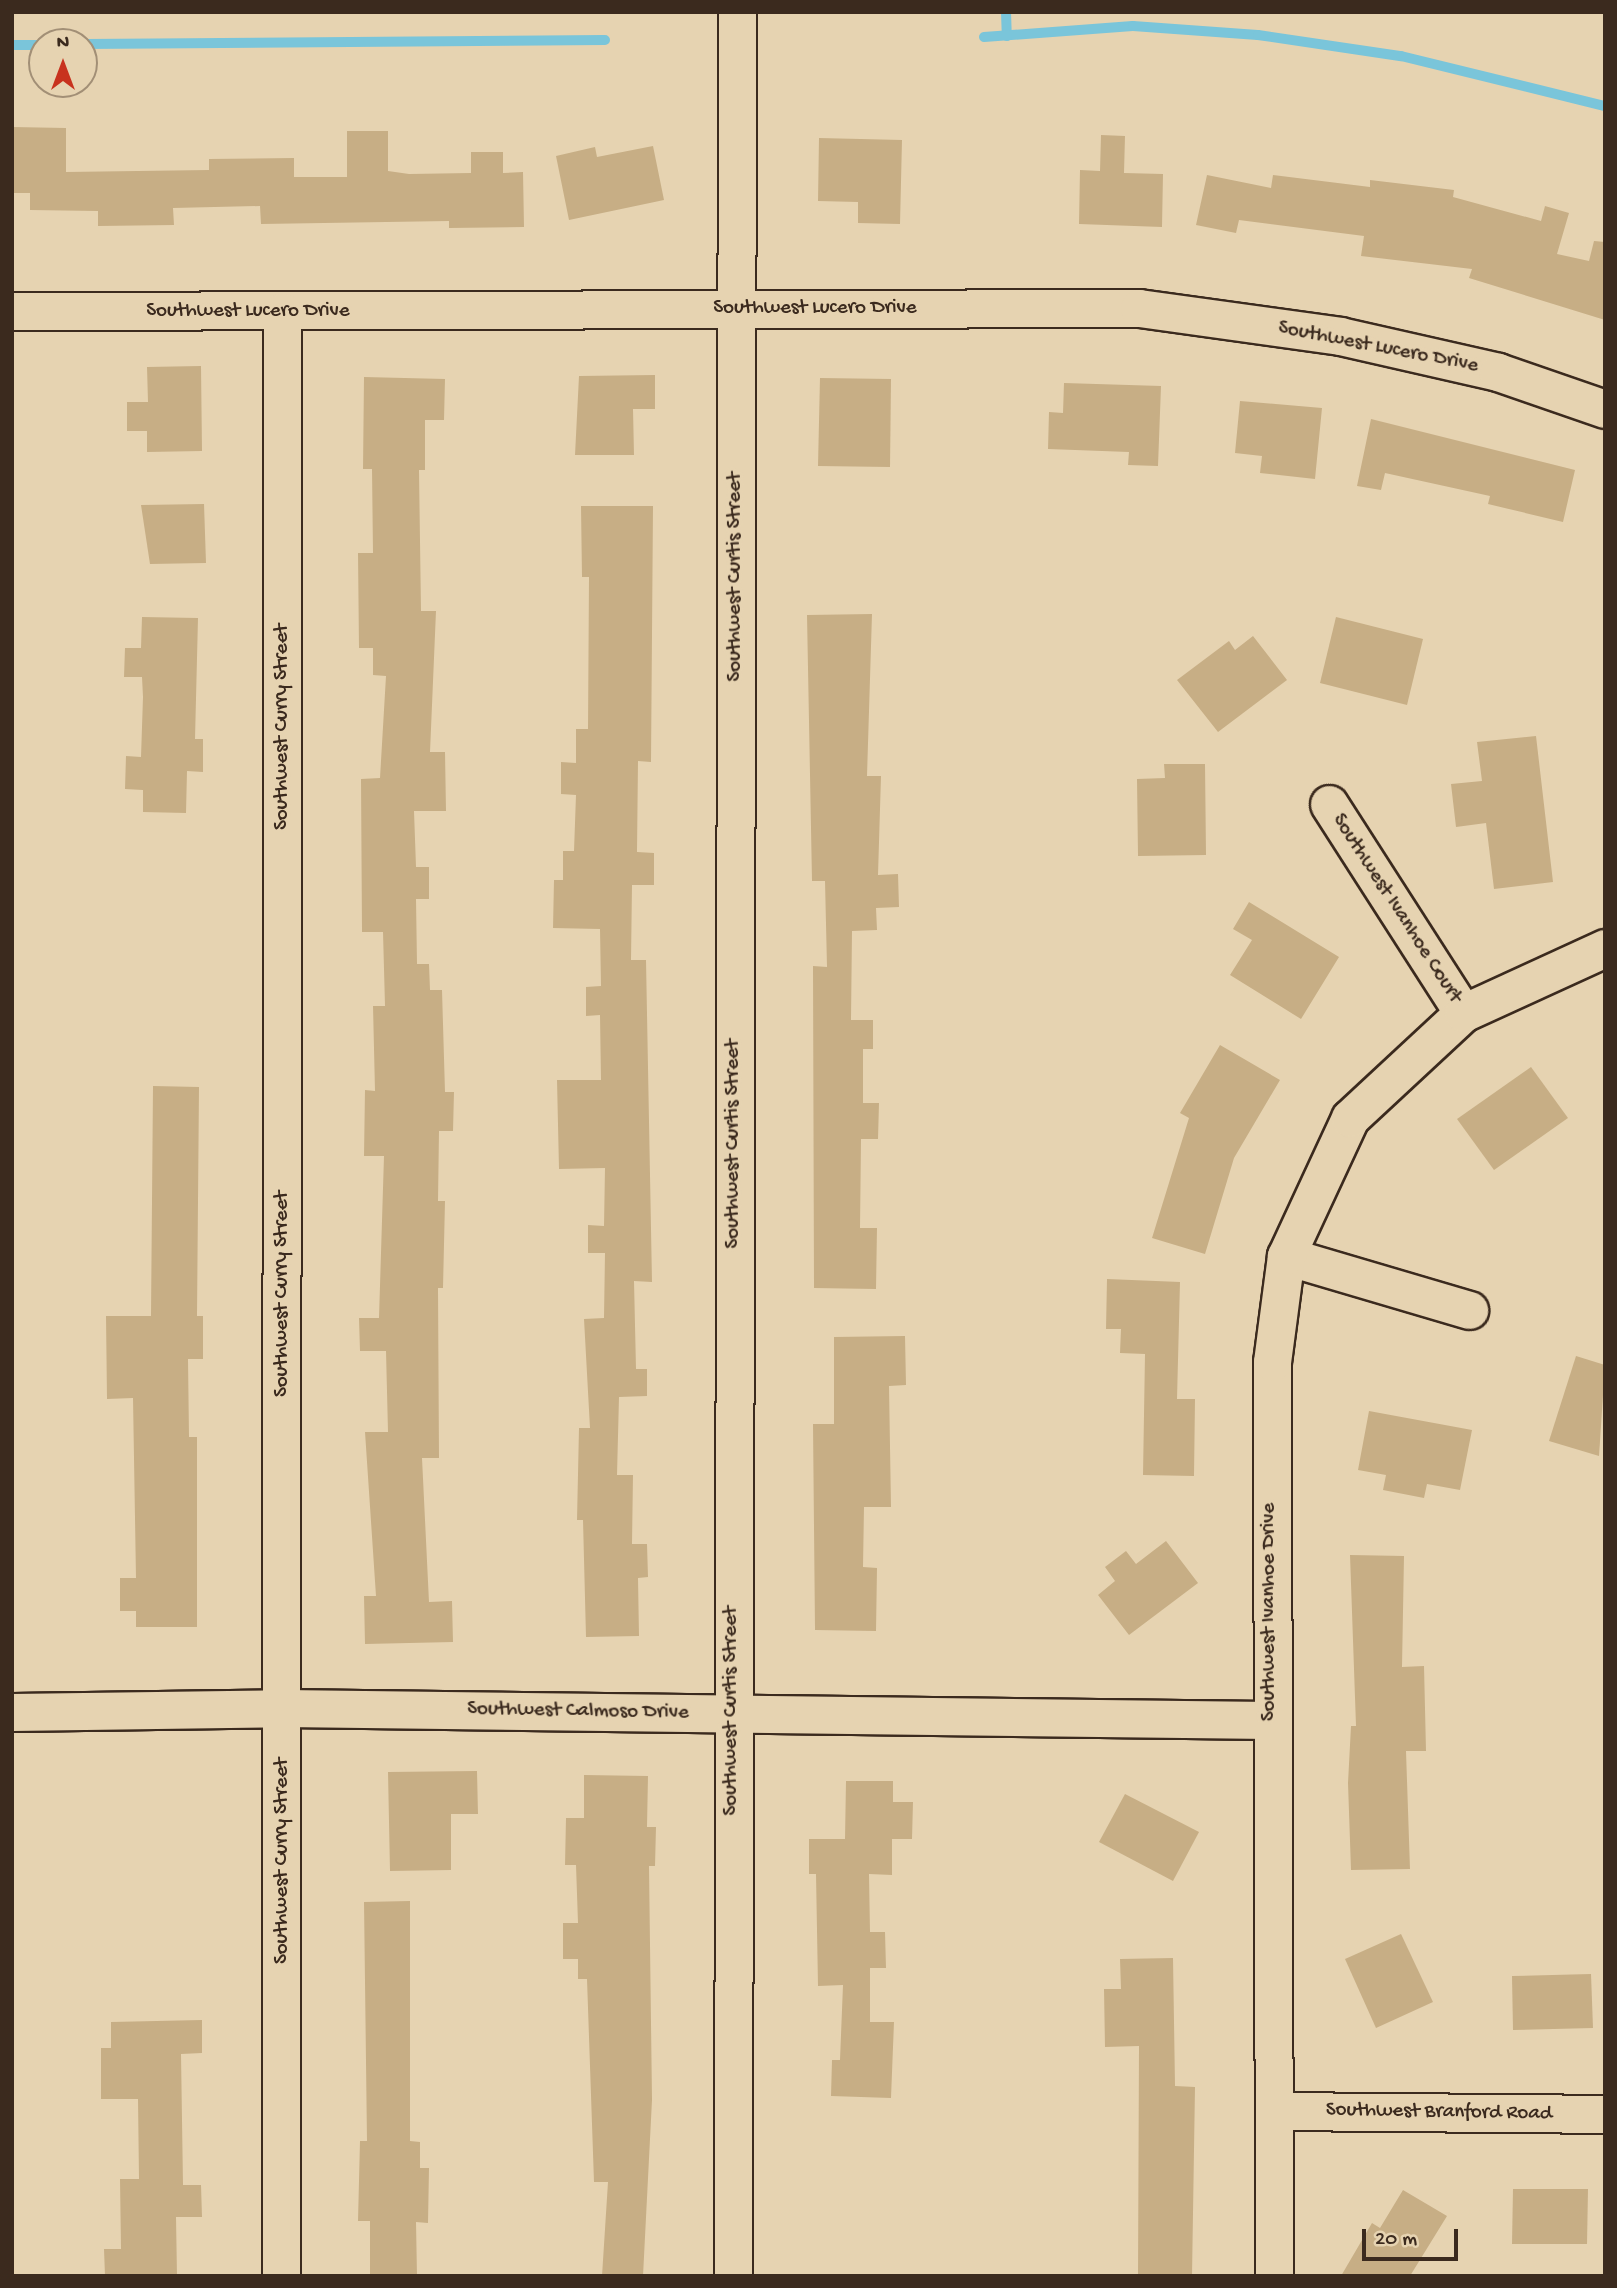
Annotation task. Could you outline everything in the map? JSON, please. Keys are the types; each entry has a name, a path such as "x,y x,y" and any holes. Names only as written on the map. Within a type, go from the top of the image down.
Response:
{"street":[{"name":"Southwest Curtis Street","path":"733,2276 731,1715 737,12"},
{"name":"Southwest Lucero Drive","path":"12,311 1139,308 1340,336 1498,372 1605,409"},
{"name":"Southwest Curry Street","path":"281,2276 282,312"},
{"name":"Southwest Ivanhoe Court","path":"1329,804 1463,1013"},
{"name":"Southwest Ivanhoe Drive","path":"1274,2276 1270,1720 1272,1362 1286,1256 1350,1118 1463,1013 1605,948"},
{"path":"1286,1256 1469,1310"},
{"name":"Southwest Calmoso Drive","path":"12,1712 283,1708 1270,1720"},
{"name":"Southwest Branford Road","path":"1274,2111 1605,2114"}],"building":[{"path":"12,127 66,128 66,172 209,170 209,159 294,158 294,177 347,177 347,131 388,131 388,171 409,174 471,173 471,152 503,152 503,173 523,172 524,227 449,228 449,221 261,224 260,206 173,208 174,225 98,226 98,211 30,210 30,193 12,193"},
{"path":"1101,135 1125,136 1124,173 1163,174 1162,227 1079,224 1080,170 1100,171"},
{"path":"819,138 902,140 900,224 858,223 858,202 818,201"},
{"path":"653,146 664,200 569,220 556,156 595,147 597,157"},
{"path":"1207,175 1271,188 1273,175 1370,187 1370,180 1454,190 1453,197 1541,221 1545,206 1569,213 1557,254 1589,261 1594,241 1605,242 1605,320 1469,278 1472,269 1361,256 1364,236 1239,220 1236,233 1196,225"},
{"path":"201,366 202,451 147,452 147,431 127,431 127,402 148,402 147,367"},
{"path":"655,375 655,409 633,409 634,455 575,455 579,376"},
{"path":"364,377 445,379 444,420 425,420 425,470 419,470 421,611 436,611 430,752 445,752 446,811 414,811 416,867 429,867 429,899 416,899 417,964 429,964 430,990 442,990 445,1092 454,1092 453,1131 439,1131 438,1201 445,1201 443,1288 438,1288 439,1458 422,1458 429,1602 452,1601 453,1642 365,1644 364,1596 376,1596 365,1432 388,1432 386,1351 360,1351 359,1318 379,1318 384,1156 364,1156 365,1090 375,1091 373,1006 385,1006 383,932 362,932 361,779 380,778 386,676 373,675 373,648 359,648 358,553 373,553 372,469 363,469"},
{"path":"820,378 891,379 890,467 818,466"},
{"path":"1064,383 1161,386 1158,466 1128,465 1129,452 1048,449 1049,412 1063,413"},
{"path":"1240,401 1322,408 1315,479 1260,473 1262,456 1235,453"},
{"path":"1371,419 1575,470 1563,522 1488,504 1490,496 1385,473 1381,490 1357,486"},
{"path":"204,504 206,563 150,564 141,505"},
{"path":"581,506 653,506 651,762 638,761 637,852 654,853 654,885 632,885 631,960 646,960 652,1282 634,1281 636,1369 647,1369 647,1396 619,1397 617,1475 633,1475 632,1544 647,1544 648,1577 638,1578 639,1636 586,1637 583,1520 577,1520 579,1428 590,1428 584,1319 604,1318 605,1253 588,1253 588,1225 604,1226 605,1168 559,1169 557,1080 601,1080 600,1015 586,1016 586,987 601,986 600,929 553,928 554,880 563,880 563,851 574,851 576,795 561,794 561,762 576,763 576,729 588,729 589,577 582,577"},
{"path":"872,614 867,776 881,776 878,875 898,874 899,907 876,908 877,930 852,931 851,1020 873,1020 873,1049 863,1049 863,1103 879,1103 878,1139 861,1139 860,1228 877,1228 876,1289 814,1288 813,966 827,967 825,881 812,881 807,615"},
{"path":"142,617 198,618 195,739 203,739 203,772 187,771 186,813 143,812 143,790 125,789 126,756 141,757 143,697 142,677 124,677 125,648 141,648"},
{"path":"1336,617 1423,639 1407,705 1320,683"},
{"path":"1253,636 1287,680 1218,732 1177,680 1229,641 1235,650"},
{"path":"1536,736 1553,882 1494,889 1486,823 1456,827 1451,784 1482,781 1477,742"},
{"path":"1164,764 1205,764 1206,855 1138,856 1137,779 1165,778"},
{"path":"1249,902 1339,957 1301,1019 1230,975 1252,940 1233,929"},
{"path":"1220,1045 1280,1080 1234,1158 1205,1254 1152,1238 1189,1118 1180,1113"},
{"path":"1531,1067 1568,1118 1494,1170 1457,1119"},
{"path":"153,1086 199,1087 197,1316 203,1316 203,1359 188,1359 189,1437 197,1437 197,1627 136,1627 136,1611 120,1611 120,1578 136,1578 133,1398 107,1399 106,1316 151,1316"},
{"path":"1107,1279 1180,1282 1177,1399 1195,1399 1194,1476 1143,1475 1145,1354 1120,1353 1121,1329 1106,1329"},
{"path":"905,1336 906,1385 889,1386 891,1507 864,1507 863,1567 877,1568 876,1631 815,1630 813,1424 834,1424 834,1337"},
{"path":"1576,1356 1605,1365 1599,1456 1549,1441"},
{"path":"1369,1411 1472,1430 1460,1490 1427,1484 1424,1498 1383,1490 1386,1475 1358,1470"},
{"path":"1166,1541 1198,1583 1129,1635 1098,1595 1115,1581 1105,1567 1126,1551 1136,1564"},
{"path":"1350,1555 1404,1556 1402,1667 1424,1666 1426,1751 1406,1751 1410,1869 1351,1870 1348,1783 1351,1726 1356,1726"},
{"path":"477,1771 478,1814 451,1814 451,1870 390,1871 388,1772"},
{"path":"584,1775 648,1776 647,1827 656,1827 655,1866 649,1866 652,2100 643,2276 602,2276 608,2182 594,2182 587,1979 578,1979 578,1959 563,1959 563,1923 578,1923 576,1865 565,1865 566,1818 584,1818"},
{"path":"846,1781 893,1781 893,1802 913,1802 912,1839 892,1839 892,1875 869,1874 870,1932 885,1932 886,1968 870,1968 870,2022 894,2022 891,2098 831,2096 832,2060 840,2060 843,1985 818,1986 816,1874 809,1874 809,1839 845,1839"},
{"path":"1125,1794 1199,1832 1173,1881 1099,1842"},
{"path":"410,1901 410,2141 420,2142 420,2168 429,2168 428,2223 416,2222 417,2276 370,2276 370,2221 358,2221 360,2141 367,2141 364,1902"},
{"path":"1401,1934 1433,2002 1376,2028 1345,1959"},
{"path":"1173,1958 1175,2086 1195,2087 1192,2276 1138,2276 1139,2046 1105,2047 1104,1989 1121,1989 1120,1959"},
{"path":"1591,1974 1593,2028 1513,2030 1512,1976"},
{"path":"202,2020 202,2053 181,2054 183,2185 201,2185 202,2217 176,2217 177,2276 105,2276 104,2249 121,2249 120,2179 139,2179 138,2099 101,2099 101,2048 111,2048 111,2022"},
{"path":"1513,2189 1588,2189 1587,2244 1512,2244"},
{"path":"1403,2190 1447,2216 1410,2276 1341,2276 1372,2223 1380,2228"}],"waterway":[{"path":"1006,12 1007,36"},
{"path":"984,37 1133,26 1258,35 1401,56 1605,106"},
{"path":"98,44 605,40"},
{"path":"12,45 28,45"}]}
